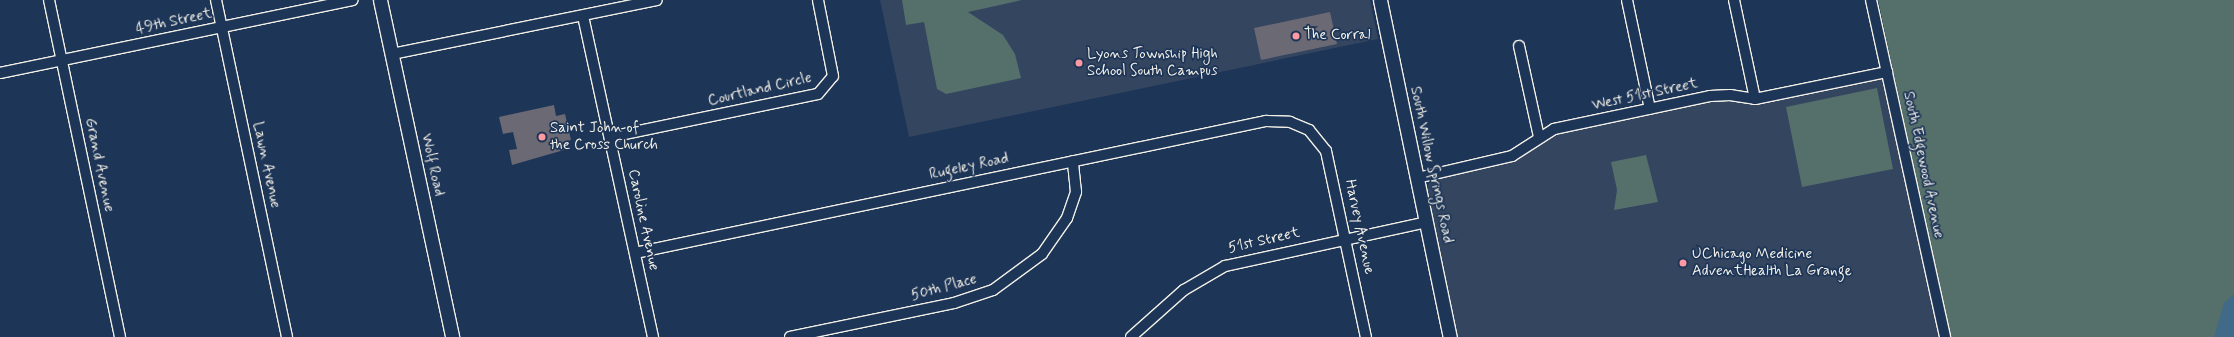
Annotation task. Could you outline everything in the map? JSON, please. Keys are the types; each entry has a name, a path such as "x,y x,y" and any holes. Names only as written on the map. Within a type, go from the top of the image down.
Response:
{"street":[{"name":"Grand Avenue","path":"49,0 120,337"},
{"name":"Lawn Avenue","path":"216,0 287,337"},
{"name":"49th Street","path":"0,73 354,0"},
{"name":"Wolf Road","path":"380,0 452,337"},
{"path":"392,54 657,0"},
{"name":"Courtland Circle","path":"610,137 822,91 830,83 833,70 818,0"},
{"name":"South Willow Springs Road","path":"1380,0 1450,337"},
{"path":"1627,0 1650,109"},
{"path":"1734,0 1755,100"},
{"name":"South Edgewood Avenue","path":"1871,0 1945,337"},
{"name":"Caroline Avenue","path":"583,16 653,337"},
{"path":"1519,46 1539,137"},
{"name":"West 51st Street","path":"1417,178 1512,156 1539,137 1554,129 1721,95 1755,100 1887,72"},
{"name":"Rugeley Road","path":"635,253 1266,121 1290,122 1309,130"},
{"name":"Harvey Avenue","path":"1309,130 1326,151 1346,238 1366,337"},
{"name":"50th Place","path":"790,337 954,303 993,290 1042,254 1067,218 1076,192 1073,161"},
{"name":"51st Street","path":"1131,337 1184,290 1212,272 1236,262 1426,222"}],"shaded area":[{"name":"Lyons Township High School South Campus","path":"880,0 1370,0 1378,39 909,137"},
{"name":"UChicago Medicine AdventHealth La Grange","path":"1872,80 1881,80 1885,85 1940,337 1457,337 1426,190 1430,181 1512,162 1563,132 1713,101 1765,103"},
{"path":"2234,294 2234,337 2214,337 2224,303"}],"green space":[{"path":"902,0 1022,0 968,12 1003,35 1015,54 1021,78 946,94 937,89 924,22 906,25"},
{"path":"1878,0 2234,0 2234,337 1950,337"},
{"path":"1877,88 1893,169 1802,187 1786,107"},
{"path":"1646,155 1658,202 1614,210 1617,190 1611,162"}],"building":[{"name":"The Corral","path":"1330,12 1337,44 1261,60 1254,28"},
{"name":"Saint John of the Cross Church","path":"554,105 556,116 565,114 571,140 563,142 564,150 512,165 509,150 517,149 513,132 503,134 499,117"}],"place":[{"name":"The Corral","path":"1296,36"},
{"name":"Lyons Township High School South Campus","path":"1079,63"},
{"name":"Saint John of the Cross Church","path":"542,137"},
{"name":"UChicago Medicine AdventHealth La Grange","path":"1683,263"}]}
